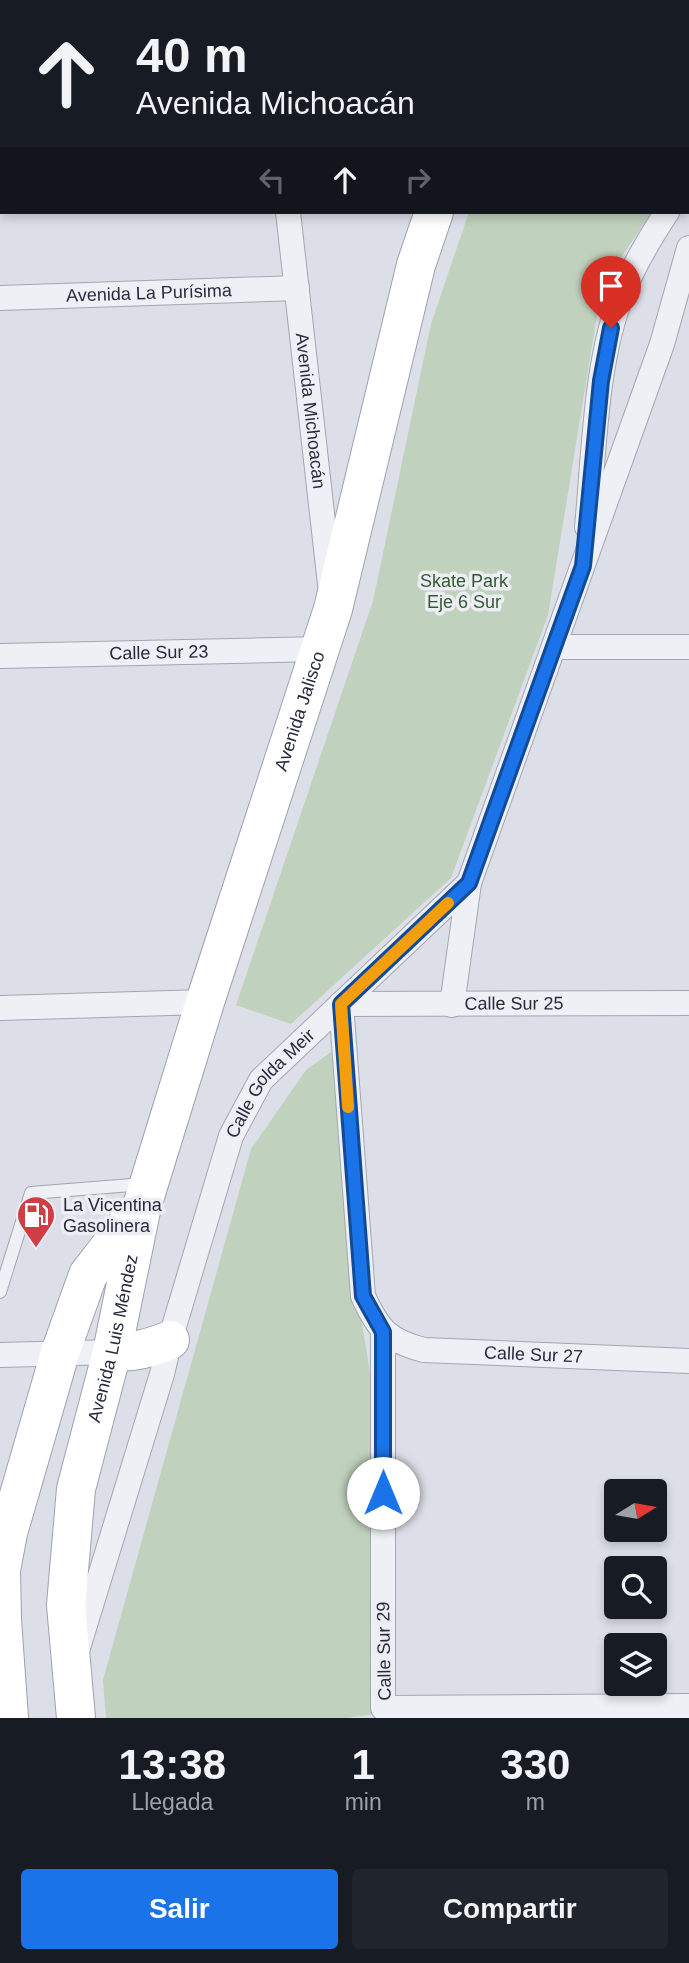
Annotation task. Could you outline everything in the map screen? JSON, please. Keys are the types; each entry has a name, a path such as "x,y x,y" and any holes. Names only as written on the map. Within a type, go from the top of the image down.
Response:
{"main road":[{"name":"Avenida Jalisco","path":"145,1195 333,609 416,265 433,214"},
{"name":"Avenida Luis Méndez","path":"76,1718 66,1605 76,1489 112,1352 145,1195"},
{"name":"Avenida Luis Méndez","path":"9,1718 1,1570 8,1533 60,1353 88,1275 145,1195"},
{"path":"112,1352 130,1353 170,1340"}],"street":[{"name":"Avenida Michoacán","path":"288,214 333,609"},
{"name":"Calle Golda Meir","path":"583,566 601,381 611,328 628,281 646,244 666,214"},
{"name":"Calle Golda Meir","path":"72,1666 162,1374 231,1136 261,1080 469,883 662,344 689,248"},
{"name":"Avenida La Purísima","path":"0,298 298,288"},
{"path":"555,647 689,647"},
{"name":"Calle Sur 23","path":"0,656 320,649"},
{"path":"452,1005 469,883"},
{"path":"0,1008 205,1002"},
{"name":"Calle Sur 25","path":"341,1004 689,1003"},
{"path":"341,1004 363,1296 383,1332"},
{"name":"Calle Sur 27","path":"383,1332 403,1345 424,1350 689,1361"},
{"name":"Calle Sur 29","path":"383,1332 383,1708 689,1706"},
{"path":"0,1355 112,1352"}],"lane":[{"path":"0,1292 31,1193 145,1195"}],"green space":[{"name":"Skate Park Eje 6 Sur","path":"468,214 651,214 602,285 548,615 451,878 291,1024 236,1005 373,601 431,324"},
{"path":"331,1052 343,1087 356,1288 371,1378 377,1714 346,1718 106,1718 103,1680 251,1149 306,1070"}],"slow traffic":[{"path":"348,1107 341,1004 448,903"}],"place":[{"name":"La Vicentina Gasolinera","path":"36,1249"}],"route":[{"path":"383,1493 383,1332 363,1296 341,1004 469,883 583,566 601,381 611,328"}]}
